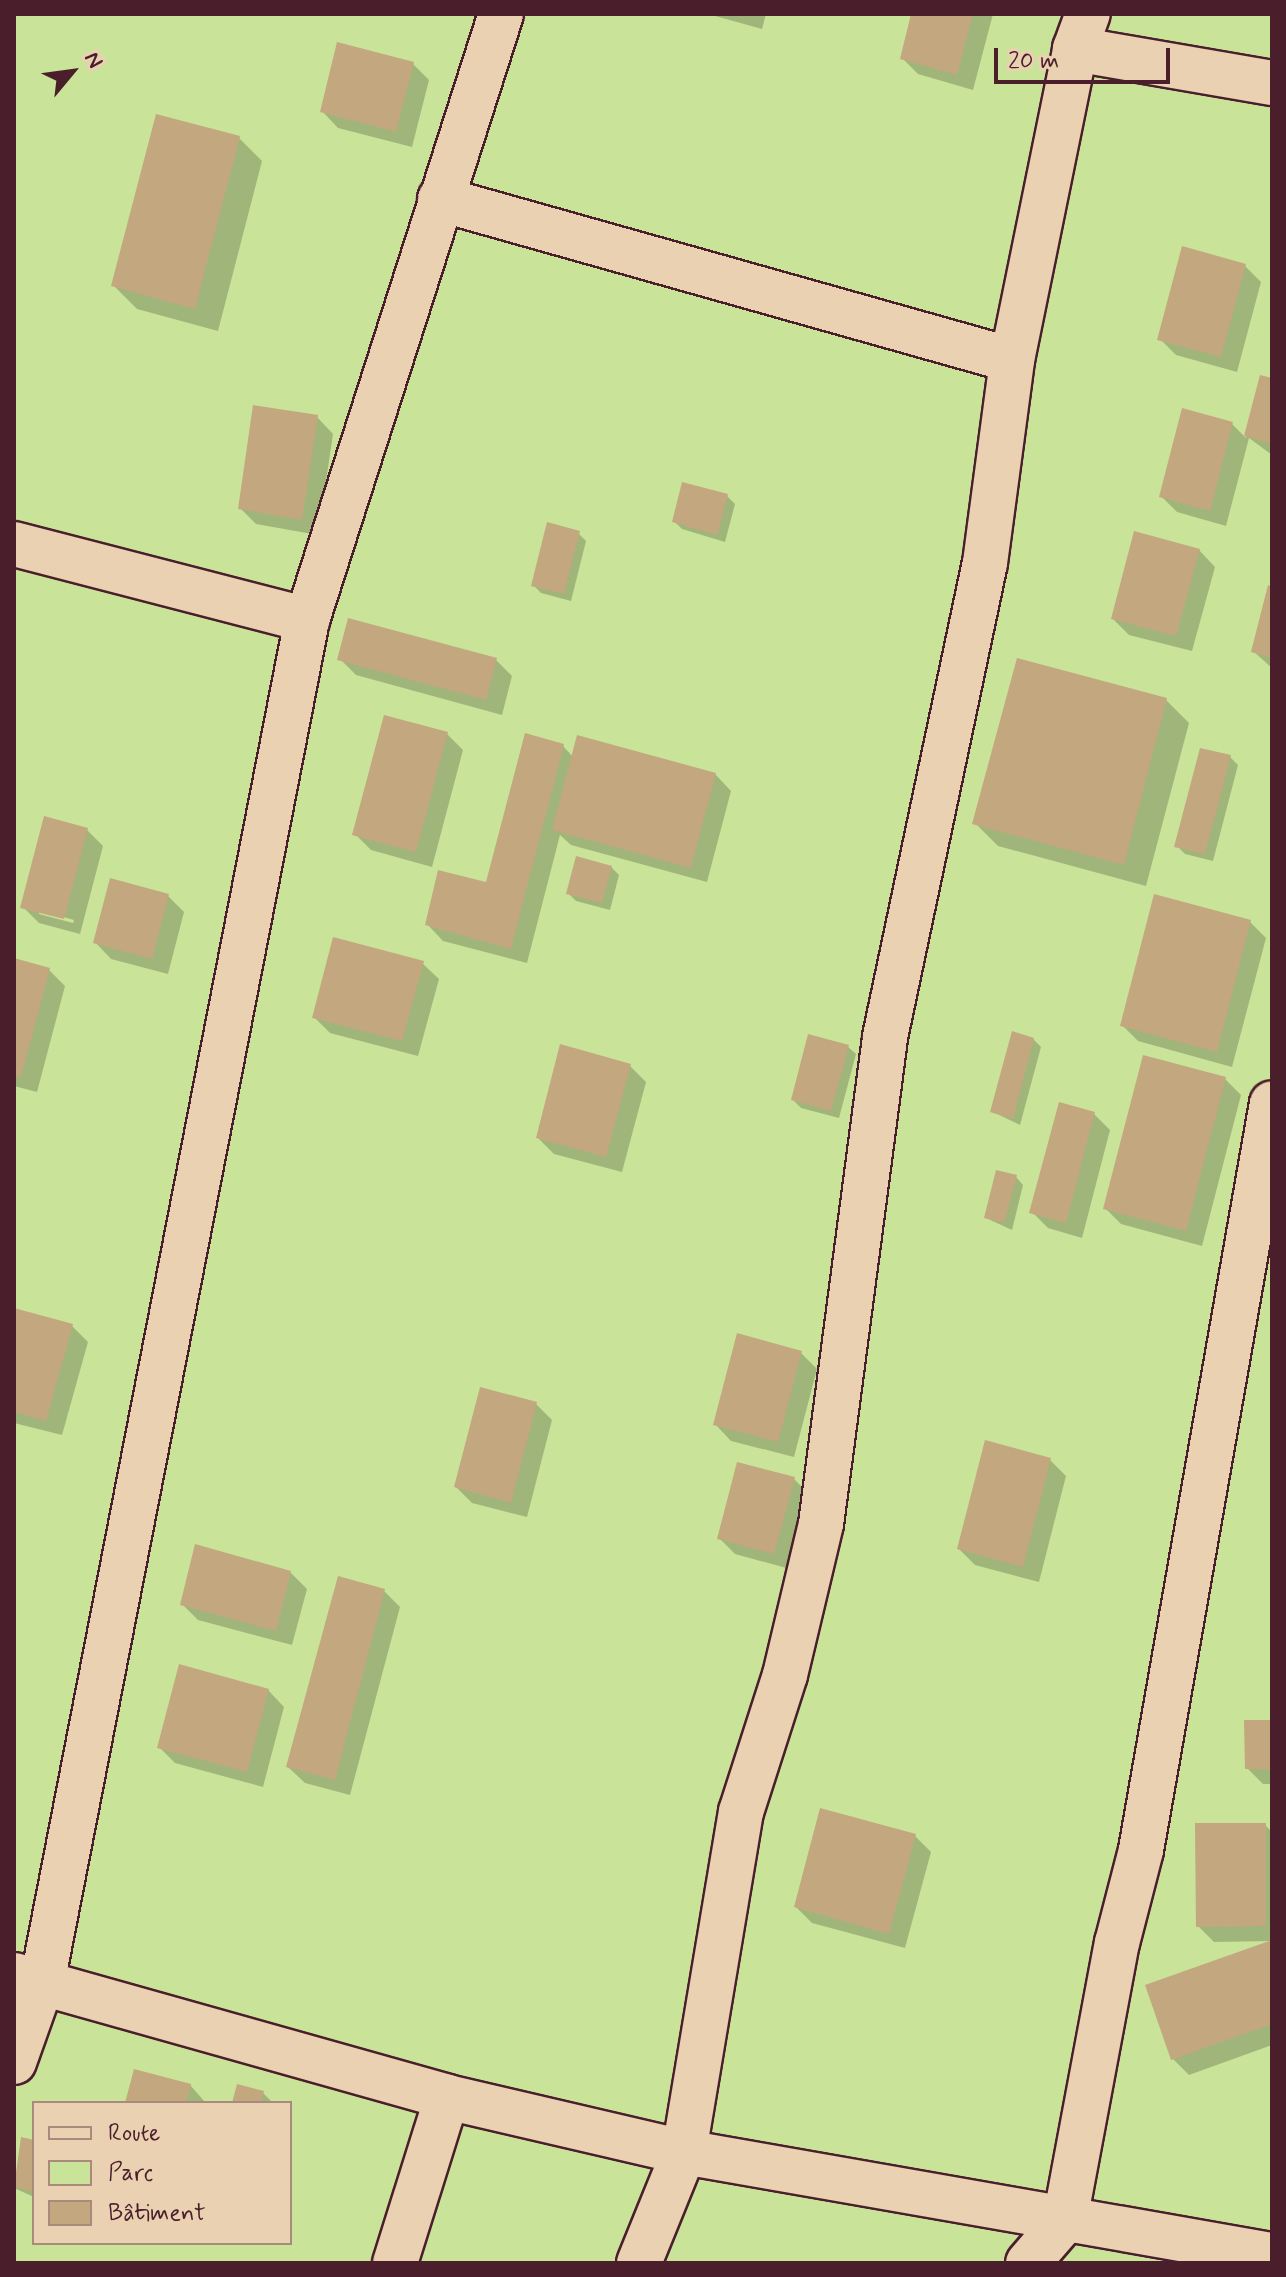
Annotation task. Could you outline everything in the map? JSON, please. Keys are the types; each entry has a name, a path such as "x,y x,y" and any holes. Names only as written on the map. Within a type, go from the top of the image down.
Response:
{"street":[{"path":"14,2062 28,1979 307,620 501,14"},
{"path":"639,2263 684,2152 741,1812 785,1675 821,1524 885,1037 985,563 1012,360 1081,32 1272,83"},
{"path":"440,199 1012,360"},
{"path":"14,544 307,620"},
{"path":"1028,2263 1065,2220 1117,1943 1141,1850 1264,1189 1272,1103"},
{"path":"28,1979 447,2097 684,2152 1272,2255"},
{"path":"395,2263 447,2097"}],"green space":[{"path":"14,14 1272,14 1272,2263 14,2263"}],"building":[{"path":"911,14 973,14 957,75 900,59"},
{"path":"337,42 414,62 396,132 320,112"},
{"path":"156,114 240,136 195,309 111,286"},
{"path":"1182,246 1246,264 1221,357 1157,340"},
{"path":"1260,375 1272,378 1272,444 1244,436"},
{"path":"253,405 318,415 302,520 238,509"},
{"path":"1182,408 1233,422 1210,511 1159,497"},
{"path":"682,482 728,494 717,535 672,522"},
{"path":"547,522 580,531 564,594 531,586"},
{"path":"1134,531 1200,549 1176,636 1111,619"},
{"path":"1268,585 1272,587 1272,658 1251,652"},
{"path":"348,618 497,658 486,700 337,660"},
{"path":"1017,658 1167,698 1124,865 972,824"},
{"path":"384,715 448,732 416,852 352,835"},
{"path":"525,733 564,744 511,949 425,925 438,870 486,882"},
{"path":"577,735 716,773 691,868 552,830"},
{"path":"1200,748 1231,755 1205,854 1174,847"},
{"path":"44,816 88,828 64,919 20,908"},
{"path":"576,856 612,866 602,903 566,894"},
{"path":"110,878 169,894 152,959 93,943"},
{"path":"1154,894 1251,920 1217,1052 1120,1026"},
{"path":"333,937 424,961 402,1041 312,1018"},
{"path":"14,958 50,968 21,1077 14,1075"},
{"path":"1012,1031 1034,1038 1013,1119 990,1112"},
{"path":"808,1034 849,1045 831,1111 791,1100"},
{"path":"560,1044 631,1064 606,1157 536,1138"},
{"path":"1143,1055 1226,1077 1186,1231 1103,1209"},
{"path":"1059,1102 1095,1112 1066,1223 1029,1213"},
{"path":"996,1170 1017,1175 1004,1223 984,1218"},
{"path":"14,1308 73,1324 46,1421 14,1412"},
{"path":"737,1333 802,1351 778,1442 713,1425"},
{"path":"480,1387 537,1402 511,1503 454,1487"},
{"path":"985,1440 1051,1458 1023,1567 957,1549"},
{"path":"737,1462 795,1477 774,1554 717,1539"},
{"path":"195,1544 291,1571 276,1631 180,1605"},
{"path":"338,1576 385,1589 335,1780 286,1767"},
{"path":"179,1664 269,1689 247,1772 157,1748"},
{"path":"1244,1720 1272,1720 1272,1769 1245,1769"},
{"path":"820,1808 916,1834 889,1934 794,1907"},
{"path":"1195,1823 1266,1823 1266,1926 1196,1927"},
{"path":"1272,1940 1272,2024 1171,2060 1145,1985"},
{"path":"134,2069 191,2084 187,2101 126,2101"},
{"path":"237,2084 264,2091 262,2101 233,2101"},
{"path":"21,2137 32,2140 32,2192 14,2187"}]}
